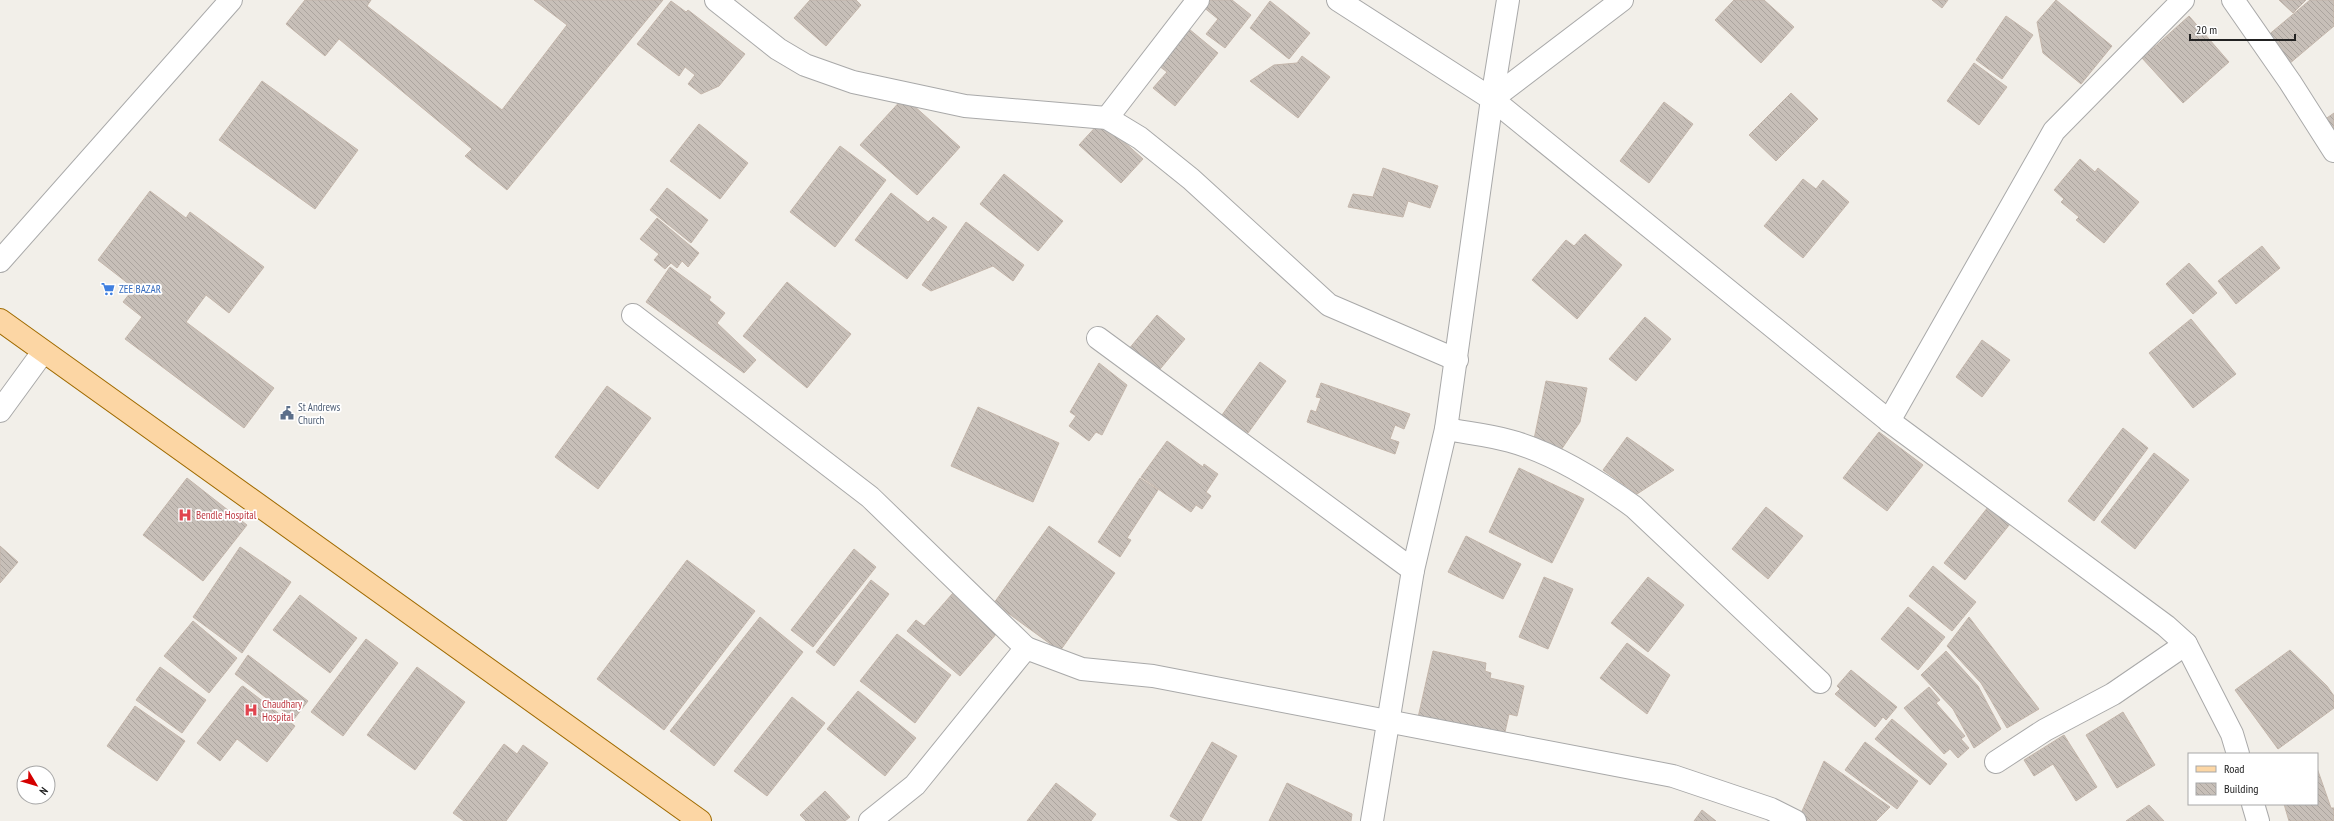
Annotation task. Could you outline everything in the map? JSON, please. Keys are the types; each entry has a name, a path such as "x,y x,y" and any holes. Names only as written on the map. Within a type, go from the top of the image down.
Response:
{"main road":[{"path":"0,320 700,821"}],"street":[{"path":"0,261 231,0"},
{"path":"716,0 778,49 805,64 853,82 965,106 1107,118 1140,138 1191,179 1329,305 1457,360"},
{"path":"1107,118 1198,0"},
{"path":"1338,0 1492,99 1889,421 2166,626 2186,644 2232,734 2238,753"},
{"path":"1372,821 1413,570 1446,430 1457,360 1492,99 1508,0"},
{"path":"1492,99 1622,0"},
{"path":"1889,421 2054,131 2183,0"},
{"path":"2232,0 2290,82 2334,150"},
{"path":"633,315 870,497 1026,648 1082,669 1152,676 1673,776 1771,809 1795,821"},
{"path":"1098,338 1413,570"},
{"path":"0,411 43,352"},
{"path":"1446,430 1510,441 1554,458 1608,488 1634,507 1820,682"},
{"path":"1996,762 2045,730 2113,694 2186,644"},
{"path":"870,821 915,785 1026,648"},
{"path":"2253,805 2258,821"}],"building":[{"path":"305,0 371,0 367,6 502,110 567,25 534,0 663,0 507,190 465,156 472,149 339,39 325,56 286,24"},
{"path":"810,0 856,0 861,5 826,46 794,18"},
{"path":"1206,0 1232,0 1251,15 1225,48 1206,34 1218,19 1202,6"},
{"path":"1734,0 1764,0 1794,27 1761,63 1715,20"},
{"path":"1932,0 1948,0 1942,8"},
{"path":"2056,0 2112,46 2081,84 2043,53 2037,22"},
{"path":"2279,0 2306,0 2293,13"},
{"path":"2310,0 2334,0 2334,26 2289,64 2266,37"},
{"path":"671,1 686,12 688,10 745,54 719,86 701,94 688,84 695,75 685,67 679,76 637,44"},
{"path":"1270,1 1310,33 1289,59 1250,28"},
{"path":"2006,16 2033,35 2002,79 1976,60"},
{"path":"2189,16 2229,62 2183,103 2142,58"},
{"path":"1189,29 1218,53 1175,106 1153,88 1167,72 1159,66"},
{"path":"1302,56 1330,77 1298,118 1250,81 1274,65 1297,63"},
{"path":"1974,63 2007,87 1979,125 1947,101"},
{"path":"262,81 358,150 315,209 219,140"},
{"path":"1791,93 1818,119 1776,161 1749,135"},
{"path":"904,97 960,147 917,195 860,145"},
{"path":"1664,102 1693,124 1649,183 1620,161"},
{"path":"2334,113 2334,134 2324,120"},
{"path":"1101,121 1143,159 1121,183 1079,145"},
{"path":"699,124 748,163 720,199 670,161"},
{"path":"840,146 886,180 835,247 790,212"},
{"path":"2080,159 2095,172 2098,168 2139,202 2104,243 2076,220 2079,217 2061,202 2064,199 2054,190"},
{"path":"1383,168 1438,186 1430,208 1408,201 1403,217 1348,207 1353,194 1373,197"},
{"path":"1004,174 1063,221 1038,251 980,204"},
{"path":"1803,179 1816,189 1823,180 1849,202 1803,258 1764,226"},
{"path":"667,188 708,220 691,243 650,210"},
{"path":"150,191 186,218 190,212 264,267 229,313 206,295 186,322 274,388 244,428 125,339 142,317 123,302 134,288 98,260"},
{"path":"891,193 928,222 933,217 947,227 907,279 855,240"},
{"path":"657,218 699,253 688,267 682,261 677,268 671,263 665,269 654,260 659,254 640,239"},
{"path":"966,222 1024,265 1013,281 993,266 931,291 922,285"},
{"path":"1585,234 1622,265 1577,319 1532,280 1566,240 1574,246"},
{"path":"2262,246 2280,268 2236,304 2218,281"},
{"path":"2189,263 2217,293 2193,314 2166,284"},
{"path":"670,267 711,297 709,300 725,313 717,323 756,360 744,373 646,302"},
{"path":"787,282 851,334 807,388 743,336"},
{"path":"1157,315 1185,339 1156,374 1128,350"},
{"path":"1645,317 1671,339 1636,381 1609,359"},
{"path":"2191,319 2236,374 2193,408 2149,353"},
{"path":"1982,340 2010,360 1982,397 1956,377"},
{"path":"1260,362 1286,381 1248,433 1222,415"},
{"path":"1099,363 1127,385 1102,435 1096,432 1089,441 1069,426 1076,416 1070,412"},
{"path":"1546,381 1587,388 1580,422 1561,450 1533,444"},
{"path":"1321,383 1410,414 1404,429 1395,425 1390,439 1399,442 1395,454 1307,422 1311,410 1316,412 1321,398 1316,397"},
{"path":"607,386 651,418 598,489 555,457"},
{"path":"978,407 1059,443 1033,502 951,466"},
{"path":"2123,428 2148,448 2094,521 2068,501"},
{"path":"1879,432 1923,465 1887,511 1843,478"},
{"path":"1627,437 1674,470 1637,494 1603,470"},
{"path":"1167,441 1203,467 1204,464 1218,474 1206,492 1211,496 1202,509 1196,505 1191,512 1141,477"},
{"path":"2154,453 2189,480 2135,549 2101,522"},
{"path":"1519,468 1584,499 1552,563 1489,532"},
{"path":"187,478 247,525 203,581 143,535"},
{"path":"1140,478 1158,490 1127,538 1131,540 1120,557 1098,542"},
{"path":"1766,507 1803,536 1768,579 1732,549"},
{"path":"1988,507 2010,524 1965,580 1944,563"},
{"path":"1049,526 1115,573 1060,651 994,603"},
{"path":"1466,536 1521,564 1503,599 1448,572"},
{"path":"0,546 18,562 0,583"},
{"path":"240,547 291,582 242,653 193,617"},
{"path":"854,549 876,567 813,647 791,630"},
{"path":"687,560 755,611 664,730 597,679"},
{"path":"1933,566 1976,602 1952,631 1909,596"},
{"path":"1544,577 1573,589 1548,649 1519,637"},
{"path":"1648,577 1684,605 1648,652 1611,623"},
{"path":"871,580 889,594 834,666 816,652"},
{"path":"953,593 998,632 960,676 907,631 916,620 924,626"},
{"path":"300,595 357,638 330,673 273,630"},
{"path":"1908,607 1945,637 1918,670 1881,639"},
{"path":"760,617 803,652 714,766 670,731"},
{"path":"1969,617 2039,709 2007,728 1981,683 1947,646"},
{"path":"193,621 237,658 209,693 164,656"},
{"path":"897,634 951,675 915,723 860,681"},
{"path":"366,639 398,663 343,736 311,712"},
{"path":"1627,643 1670,675 1647,714 1600,678"},
{"path":"2290,650 2327,686 2334,696 2334,708 2278,749 2235,690"},
{"path":"1433,651 1486,663 1485,671 1491,673 1490,678 1524,686 1517,716 1509,714 1503,741 1417,722"},
{"path":"1946,651 1978,686 2001,729 1974,748 1953,709 1921,675"},
{"path":"248,655 308,701 294,719 235,674"},
{"path":"160,667 206,700 182,733 136,700"},
{"path":"417,667 465,702 415,770 367,735"},
{"path":"1851,670 1897,707 1886,720 1883,717 1875,727 1835,694 1840,689 1837,686"},
{"path":"243,686 295,726 267,762 237,739 220,761 197,743"},
{"path":"1929,687 1940,700 1936,703 1965,736 1961,739 1969,748 1958,758 1950,749 1944,754 1904,708"},
{"path":"858,691 916,738 885,776 827,729"},
{"path":"792,697 825,723 767,796 734,771"},
{"path":"135,706 185,741 157,781 107,746"},
{"path":"2123,712 2155,765 2117,788 2086,735"},
{"path":"1892,719 1947,764 1930,785 1875,739"},
{"path":"2064,735 2097,787 2076,801 2053,764 2034,776 2024,760"},
{"path":"1212,742 1237,756 1201,821 1179,821 1170,816"},
{"path":"1865,742 1918,781 1897,809 1845,770"},
{"path":"504,744 517,754 523,745 548,763 506,821 464,821 453,813"},
{"path":"1824,761 1890,807 1876,821 1803,821 1799,818"},
{"path":"2318,771 2331,808 2334,808 2334,821 2289,821 2284,805 2318,805"},
{"path":"1056,783 1096,814 1091,821 1027,821"},
{"path":"1287,783 1352,814 1351,821 1269,821"},
{"path":"825,791 850,817 845,821 806,821 800,815"},
{"path":"2149,805 2164,821 2126,821"},
{"path":"1702,810 1716,821 1694,821"}],"place":[{"name":"ZEE BAZAR","path":"108,289"},
{"name":"St Andrews Church","path":"287,413"},
{"name":"Bendle Hospital","path":"185,515"},
{"name":"Chaudhary Hospital","path":"251,710"}]}
